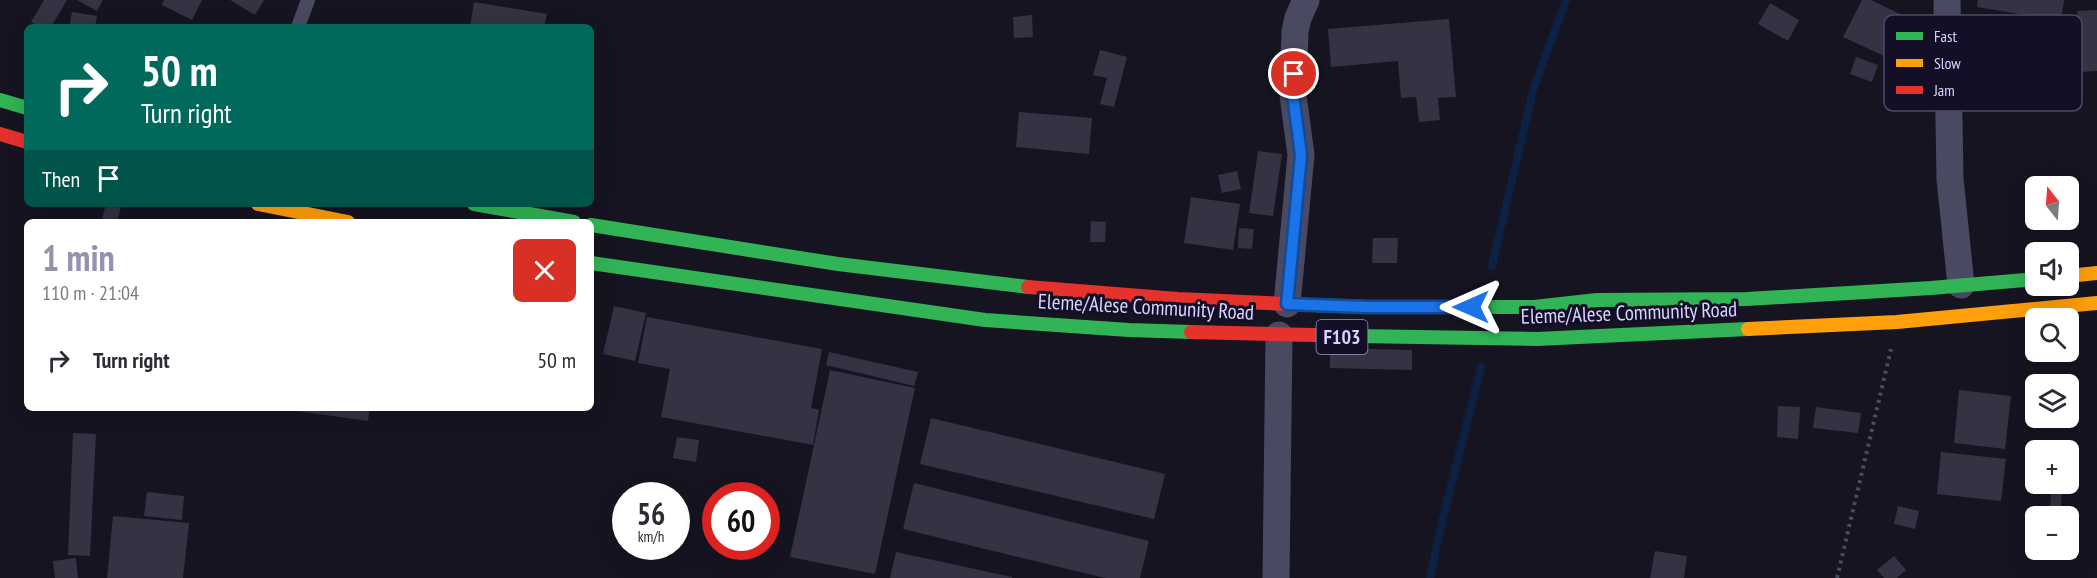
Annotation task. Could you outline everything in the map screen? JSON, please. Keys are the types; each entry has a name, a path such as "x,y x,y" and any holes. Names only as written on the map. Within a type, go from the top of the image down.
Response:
{"main road":[{"path":"0,100 24,107"},
{"path":"0,134 24,141"},
{"path":"273,207 333,219"},
{"path":"491,207 557,219"},
{"name":"Eleme/Alese Community Road","path":"594,225 838,264 1000,285 1178,299 1287,304 1366,307 1534,307 1597,300 1747,299 2025,280"},
{"name":"Eleme/Alese Community Road","path":"594,263 985,320 1129,330 1279,335 1537,339 1897,322 2097,303"},
{"path":"2079,275 2097,273"}],"street":[{"path":"1287,304 1301,155 1293,95 1295,31 1306,0"},
{"path":"1947,0 1947,15"},
{"path":"1949,111 1950,179 1961,285"},
{"path":"1276,578 1279,335"}],"lane":[{"path":"299,24 308,0"}],"path":[{"path":"1837,578 1897,322"}],"building":[{"path":"44,0 67,0 53,24 31,22"},
{"path":"77,0 103,0 97,11"},
{"path":"164,0 202,0 192,20 162,5"},
{"path":"230,0 264,0 255,15"},
{"path":"1862,0 1871,0 1902,15 1884,15 1884,56 1843,37"},
{"path":"1978,0 2064,0 2062,15 2025,15 1977,7"},
{"path":"474,2 547,14 545,24 470,24"},
{"path":"1770,3 1799,20 1788,41 1758,24"},
{"path":"2097,10 2097,71 2082,72 2082,15 2077,15 2077,11"},
{"path":"72,12 97,16 96,24 70,24"},
{"path":"1032,15 1033,37 1014,38 1013,17"},
{"path":"1449,19 1456,97 1438,98 1440,120 1419,122 1416,97 1401,98 1398,61 1331,67 1328,29"},
{"path":"1100,50 1127,57 1114,107 1100,104 1107,78 1093,75"},
{"path":"1856,57 1878,65 1872,82 1850,74"},
{"path":"1019,112 1092,118 1089,154 1016,147"},
{"path":"1258,151 1282,154 1273,216 1249,213"},
{"path":"1237,171 1241,189 1222,193 1218,175"},
{"path":"1191,197 1240,204 1233,250 1184,243"},
{"path":"105,207 121,207 118,219 102,219"},
{"path":"1091,221 1106,222 1105,242 1090,242"},
{"path":"1239,228 1254,229 1252,249 1238,248"},
{"path":"1373,238 1398,238 1397,263 1372,263"},
{"path":"614,306 646,313 635,361 603,354"},
{"path":"647,317 822,349 811,408 819,410 813,445 661,417 670,369 638,363"},
{"path":"1330,348 1412,350 1412,370 1330,368"},
{"path":"829,352 918,372 914,386 826,365"},
{"path":"830,370 915,388 875,574 790,557"},
{"path":"1959,390 2011,396 2005,449 1954,443"},
{"path":"1778,406 1800,407 1798,439 1777,437"},
{"path":"1816,407 1861,413 1858,433 1813,428"},
{"path":"297,411 370,411 368,421"},
{"path":"931,418 1165,474 1154,519 920,464"},
{"path":"73,433 96,434 90,556 68,555"},
{"path":"677,437 699,440 696,462 673,458"},
{"path":"1941,452 2006,459 2001,501 1937,494"},
{"path":"914,483 1149,541 1140,578 1105,578 903,529"},
{"path":"147,492 184,496 182,520 144,516"},
{"path":"2051,494 2062,494 2061,506 2050,506"},
{"path":"1898,506 1919,511 1915,529 1894,524"},
{"path":"113,516 189,523 183,578 107,578"},
{"path":"1655,551 1687,556 1684,578 1650,578"},
{"path":"896,552 1012,577 1012,578 890,578"},
{"path":"1894,556 1906,570 1897,578 1884,578 1877,570"},
{"path":"76,558 78,578 55,578 53,561"}],"waterway":[{"path":"1492,266 1533,90 1566,0"},
{"path":"1430,578 1481,367"}],"traffic: fast":[{"path":"0,100 24,107"},
{"path":"491,207 557,219"},
{"path":"594,225 838,264 1028,287"},
{"path":"594,263 985,320 1191,332"},
{"path":"1287,304 1366,307 1534,307 1597,300 1747,299 2025,280"},
{"path":"1356,336 1537,339 1748,329"}],"traffic: slow":[{"path":"273,207 333,219"},
{"path":"2079,275 2097,273"},
{"path":"1748,329 1897,322 2097,303"}],"traffic: jam":[{"path":"0,134 24,141"},
{"path":"1028,287 1178,299 1287,304"},
{"path":"1191,332 1356,336"}],"route":[{"path":"1294,74 1293,95 1301,155 1287,304 1471,307"}]}
